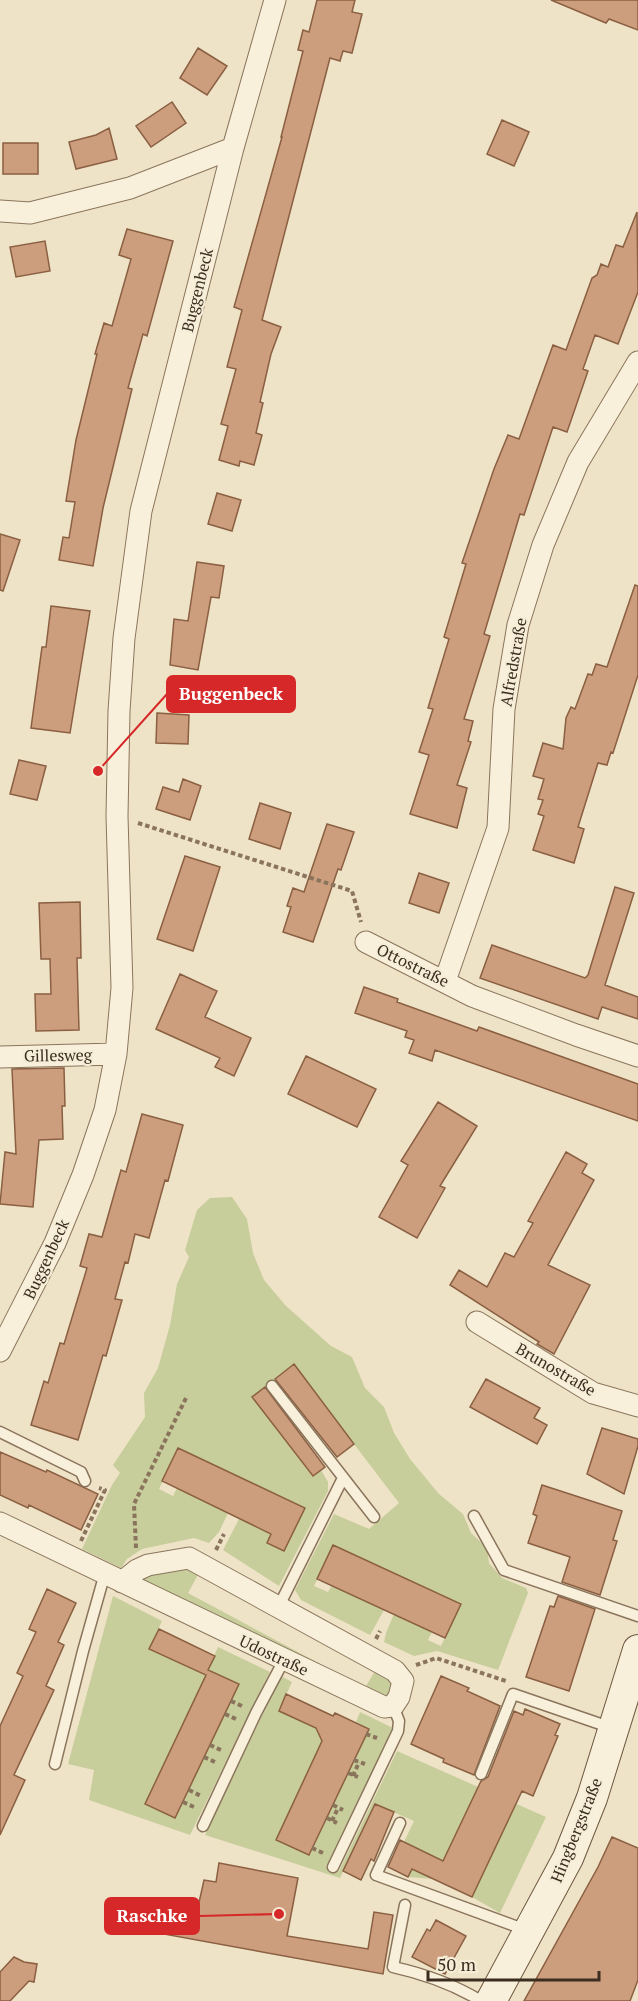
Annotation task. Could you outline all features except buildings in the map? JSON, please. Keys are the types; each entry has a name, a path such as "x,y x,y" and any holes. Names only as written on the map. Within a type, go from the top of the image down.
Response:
{"street":[{"name":"Buggenbeck","path":"0,1351 6,1327 55,1243 83,1175 105,1110 116,1054 122,988 117,816 120,711 124,638 141,511 233,148 275,0"},
{"path":"0,211 30,213 130,188 233,148"},
{"name":"Alfredstraße","path":"445,981 498,828 504,710 518,626 543,545 578,462 638,362"},
{"name":"Ottostraße","path":"366,942 472,996 638,1056"},
{"name":"Gillesweg","path":"0,1057 116,1054"},
{"name":"Brunostraße","path":"477,1322 593,1393 638,1406"},
{"name":"Udostraße","path":"0,1522 73,1558 122,1575 284,1660 384,1707 393,1706"},
{"path":"122,1575 148,1565 189,1558 395,1671 403,1681 399,1697 393,1706"},
{"name":"Hingbergstraße","path":"491,2001 568,1858 592,1798 638,1650"}],"lane":[{"path":"272,1386 374,1517"},
{"path":"0,1432 81,1472 85,1481"},
{"path":"279,1606 344,1478"},
{"path":"474,1516 504,1570 638,1616"},
{"path":"55,1764 122,1575"},
{"path":"203,1826 256,1713 284,1660"},
{"path":"481,1774 513,1694 613,1729"},
{"path":"333,1867 398,1731 399,1721 393,1706"},
{"path":"400,1823 376,1875 529,1931"},
{"path":"405,1905 393,1967 427,1975 461,1989 481,2001"}],"path":[{"name":"Ottostraße","path":"117,816 352,891 366,942"},
{"path":"122,1575 134,1504 186,1398"},
{"path":"73,1558 105,1490"},
{"path":"395,1671 436,1658 514,1684"},
{"path":"353,1776 360,1762"},
{"path":"332,1821 338,1808"}],"green space":[{"path":"232,1197 247,1219 253,1253 264,1280 286,1306 331,1346 352,1357 365,1388 384,1407 394,1433 410,1459 439,1494 463,1514 471,1533 487,1548 489,1563 502,1578 526,1588 528,1593 498,1670 437,1651 414,1656 384,1642 394,1614 432,1632 428,1640 441,1646 461,1604 334,1545 314,1586 328,1592 332,1585 384,1610 370,1635 301,1600 295,1590 334,1514 369,1529 399,1503 293,1364 252,1397 312,1476 321,1470 328,1482 328,1491 279,1586 223,1550 239,1519 271,1534 267,1543 284,1551 304,1508 179,1448 159,1489 173,1496 177,1488 228,1513 219,1532 209,1543 194,1538 142,1549 127,1559 121,1568 82,1549 120,1473 113,1465 145,1417 144,1393 158,1368 170,1325 177,1284 189,1257 185,1250 197,1210 210,1198"},
{"path":"187,1565 200,1571 188,1593 365,1688 376,1669 394,1685 387,1699 380,1697 294,1652 142,1581 150,1572"},
{"path":"113,1596 162,1621 149,1649 206,1676 145,1804 175,1818 238,1685 208,1670 218,1647 270,1672 190,1835 89,1800 94,1770 68,1764"},
{"path":"281,1676 292,1682 279,1711 326,1733 276,1840 310,1855 369,1729 356,1722 360,1712 393,1728 326,1867 339,1871 397,1751 546,1817 500,1913 472,1897 508,1821 471,1803 434,1879 408,1877 420,1850 404,1842 414,1821 375,1804 340,1878 205,1835"}],"place":[{"name":"Buggenbeck","path":"98,771"},
{"name":"Raschke","path":"279,1914"}]}
